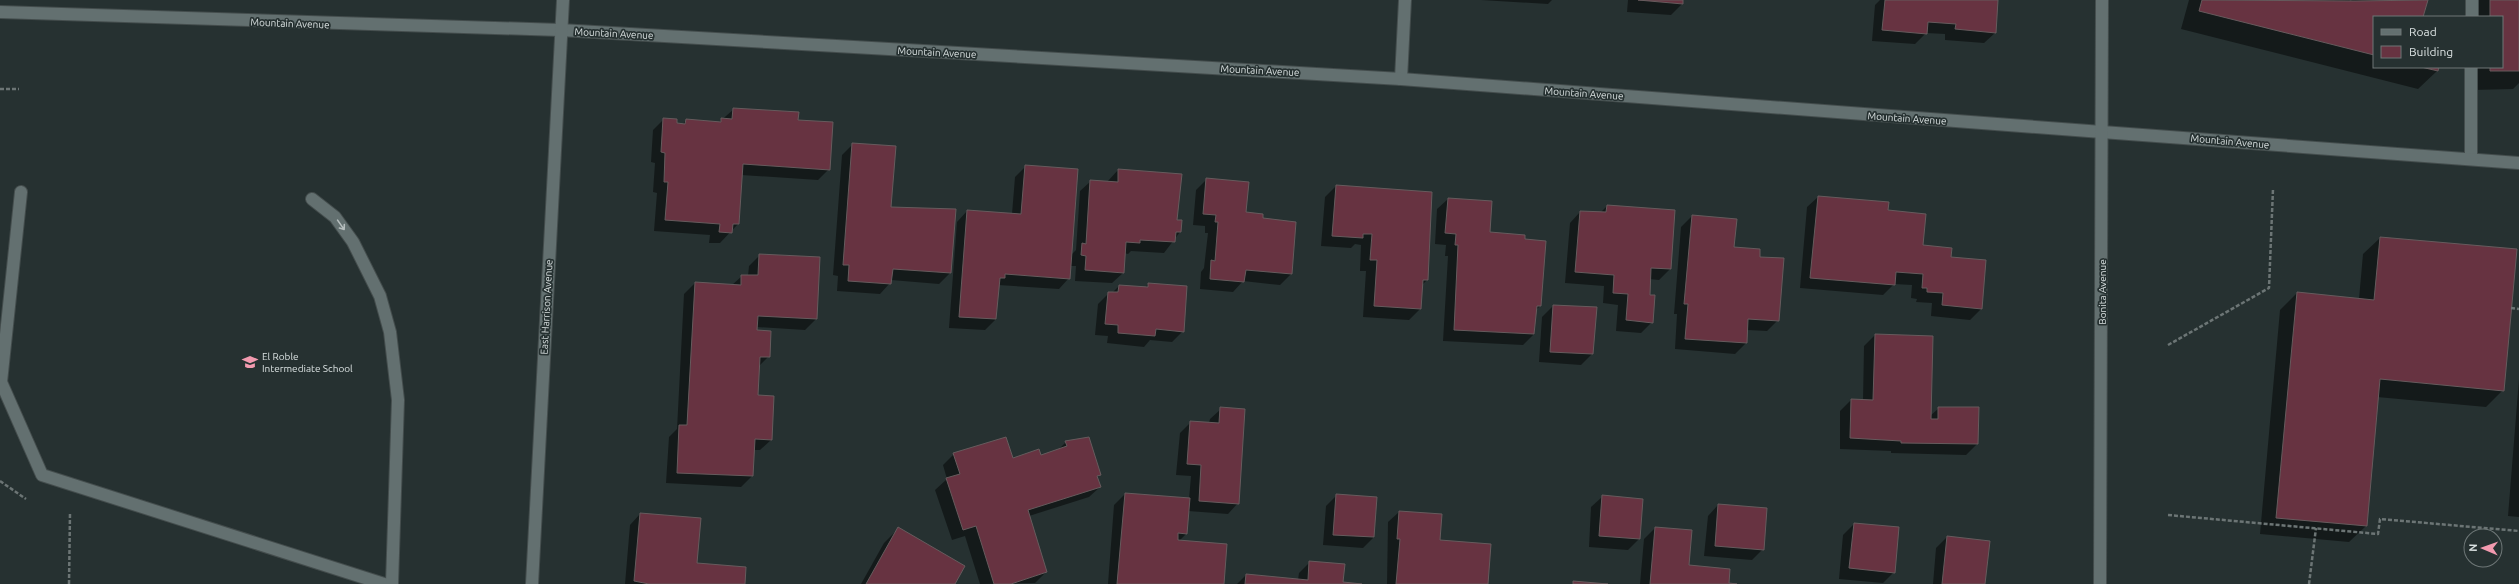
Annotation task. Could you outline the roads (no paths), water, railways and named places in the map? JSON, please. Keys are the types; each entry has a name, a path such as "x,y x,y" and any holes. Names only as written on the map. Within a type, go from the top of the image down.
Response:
{"main road":[{"name":"East Harrison Avenue","path":"532,584 560,30 563,0"},
{"path":"1401,79 1405,0"},
{"name":"Bonita Avenue","path":"2100,584 2102,0"},
{"path":"2472,0 2472,16"},
{"name":"Mountain Avenue","path":"0,12 560,30 1401,79 2519,163"},
{"path":"2471,68 2471,159"},
{"path":"21,192 1,382 42,475 384,584"},
{"path":"312,199 335,217 353,242 380,296 390,332 398,400 392,584"}],"place":[{"name":"El Roble Intermediate School","path":"250,362"}]}
